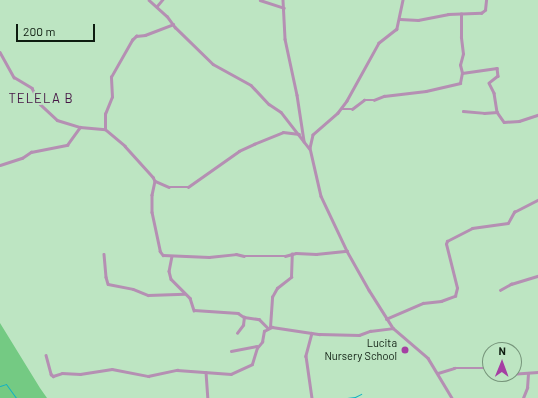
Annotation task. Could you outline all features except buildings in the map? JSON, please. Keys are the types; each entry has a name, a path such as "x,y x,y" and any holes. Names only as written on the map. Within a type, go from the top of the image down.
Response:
{"street":[{"path":"149,0 157,6 213,64 251,86 269,104 281,112 310,148"},
{"path":"157,6 162,0"},
{"path":"260,0 284,8"},
{"path":"283,0 285,39 297,96 304,141"},
{"path":"403,0 400,19 396,30 379,42 364,73 342,108 313,135 310,148 321,196 347,251 386,319 393,328 426,354 452,398"},
{"path":"400,19 418,20 448,14 483,12 485,10 486,0"},
{"path":"342,108 352,109 364,100 374,100 384,96 426,91 459,84 462,73 460,65 463,54 461,14"},
{"path":"105,129 105,114 112,97 111,77 132,40 136,36 144,35 173,24"},
{"path":"0,52 14,77 32,88 40,104 57,120 80,127 93,126 105,129 125,146 156,181 169,187 188,187 239,151 254,144 284,132 299,134"},
{"path":"462,73 497,68 498,76 490,82 494,93 497,112 501,120 506,122 538,116"},
{"path":"463,111 484,113 497,112"},
{"path":"0,165 22,158 31,152 67,145 80,127"},
{"path":"156,181 152,195 152,212 161,253 172,256 209,257 236,254 244,256 280,256 347,251"},
{"path":"386,319 423,304 455,296 457,288 446,244 447,240 472,228 508,223 514,212 538,200"},
{"path":"104,254 108,284 148,295 184,294"},
{"path":"269,328 272,297 277,288 292,277 292,254"},
{"path":"172,256 169,271 171,279 184,294 190,298 194,310 224,313 234,312 244,317 259,319 269,328"},
{"path":"500,290 511,284 538,276"},
{"path":"237,333 243,325 244,317"},
{"path":"46,355 51,374 53,376 62,373 80,374 112,369 148,376 177,370 231,374 250,366 258,346 262,342 264,331 274,326 312,333 359,335 370,331 393,328"},
{"path":"312,333 306,356 312,398"},
{"path":"231,351 258,346"},
{"path":"438,373 454,368 482,368"},
{"path":"206,372 208,398"},
{"path":"522,374 538,372"},
{"path":"523,398 527,388 528,374"}],"green space":[{"path":"0,323 40,388 47,398 0,398"}],"waterway":[{"path":"0,386 6,384 16,398"},
{"path":"347,398 355,397 361,394"}],"place":[{"name":"Lucita Nursery School","path":"405,350"}],"district":[{"name":"TELELA B","path":"41,98"}]}
